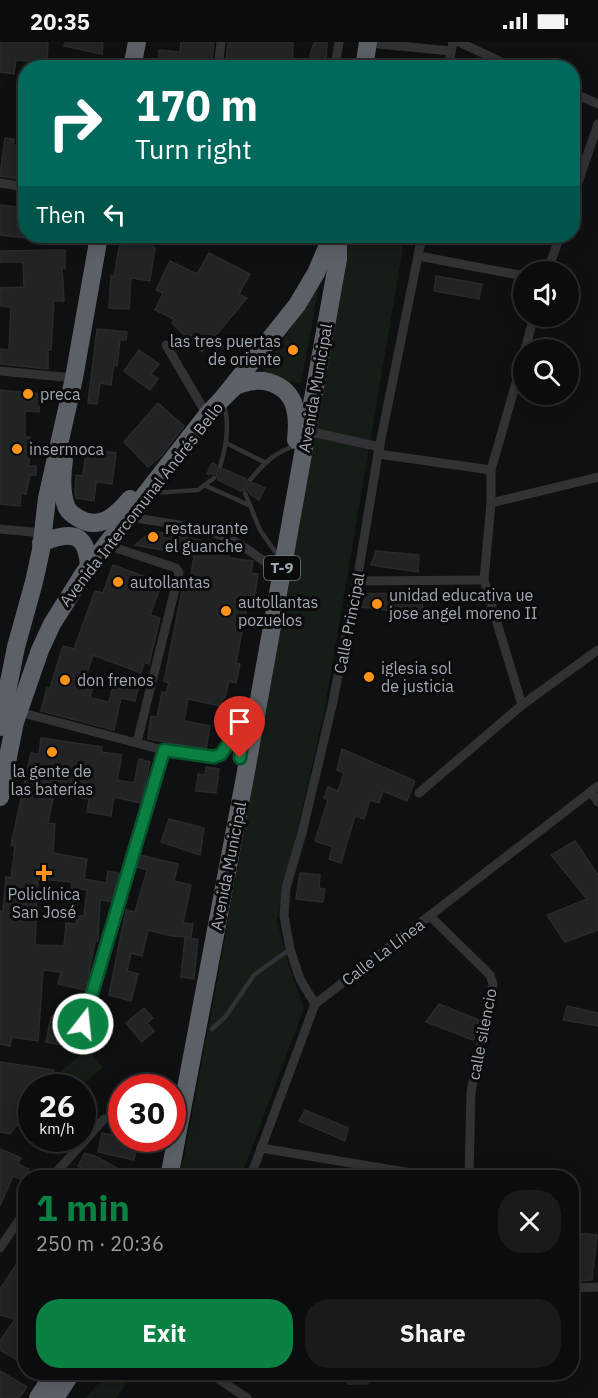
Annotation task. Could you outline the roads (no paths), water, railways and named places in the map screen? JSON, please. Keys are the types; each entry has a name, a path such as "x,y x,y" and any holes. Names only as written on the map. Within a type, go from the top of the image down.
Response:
{"highway":[{"path":"134,60 137,42"},
{"path":"365,60 368,43"},
{"name":"Avenida Intercomunal Andrés Bello","path":"0,724 16,647 34,582 47,498 74,378 98,243"},
{"name":"Avenida Intercomunal Andrés Bello","path":"0,797 19,712 52,624 64,602 166,467 297,305 316,273 328,243"},
{"name":"Avenida Municipal","path":"218,899 245,721 274,561 338,259 333,243"},
{"name":"T-9","path":"74,378 63,482 67,507 72,514 93,524 103,522 115,515 146,478 166,467"},
{"name":"Avenida Municipal","path":"185,1074 301,438 292,399 284,389 274,383 257,380 237,386 222,399"},
{"path":"42,538 70,535 76,538 85,546 89,567"},
{"path":"164,1170 167,1152"},
{"name":"Avenida Municipal","path":"170,1170 172,1152"},
{"path":"38,1398 50,1380"},
{"path":"55,1398 67,1380"}],"street":[{"path":"219,60 221,42"},
{"path":"336,60 339,42"},
{"path":"459,42 497,60"},
{"path":"368,43 452,46"},
{"path":"580,96 598,104"},
{"path":"580,177 598,124"},
{"path":"0,183 18,186"},
{"name":"Calle Principal","path":"315,1004 300,979 290,949 284,916 286,888 302,833 332,706 379,451 421,243"},
{"path":"551,261 557,243"},
{"path":"419,256 513,274"},
{"path":"166,345 207,415"},
{"path":"0,371 74,378"},
{"path":"513,393 491,470 491,503 484,580 522,705"},
{"path":"301,438 491,470"},
{"path":"491,503 598,477"},
{"path":"130,517 217,534 274,561"},
{"path":"0,529 42,538"},
{"path":"107,545 176,568 179,573 138,742"},
{"path":"357,580 484,580"},
{"path":"419,793 522,705 598,650"},
{"path":"19,712 164,750 214,757 221,754 245,721"},
{"path":"77,1047 164,750"},
{"path":"594,789 598,802"},
{"name":"Calle La Línea","path":"315,1004 594,789"},
{"name":"calle silencio","path":"430,916 490,975 493,984 471,1092 469,1170"},
{"path":"253,1170 315,1004"},
{"path":"58,1170 104,1119"},
{"path":"261,1148 393,1170"},
{"path":"0,1248 18,1222"},
{"path":"579,1288 598,1287"},
{"path":"220,1380 247,1398"}],"lane":[{"path":"220,466 226,443 227,416 222,399"},
{"path":"250,480 264,462 301,438"},
{"path":"226,443 264,462"},
{"path":"147,493 198,490 214,478"},
{"path":"204,485 251,506"},
{"path":"245,493 274,561"},
{"path":"212,1029 226,1016 254,975 290,949"}],"place":[{"name":"las tres puertas de oriente","path":"293,350"},
{"name":"preca","path":"28,394"},
{"name":"insermoca","path":"17,449"},
{"name":"restaurante el guanche","path":"153,537"},
{"name":"autollantas","path":"118,582"},
{"name":"unidad educativa ue jose angel moreno II","path":"377,604"},
{"name":"autollantas pozuelos","path":"226,611"},
{"name":"iglesia sol de justicia","path":"369,677"},
{"name":"don frenos","path":"65,680"},
{"name":"la gente de las baterías","path":"52,752"},
{"name":"Policlínica San José","path":"44,873"}]}
